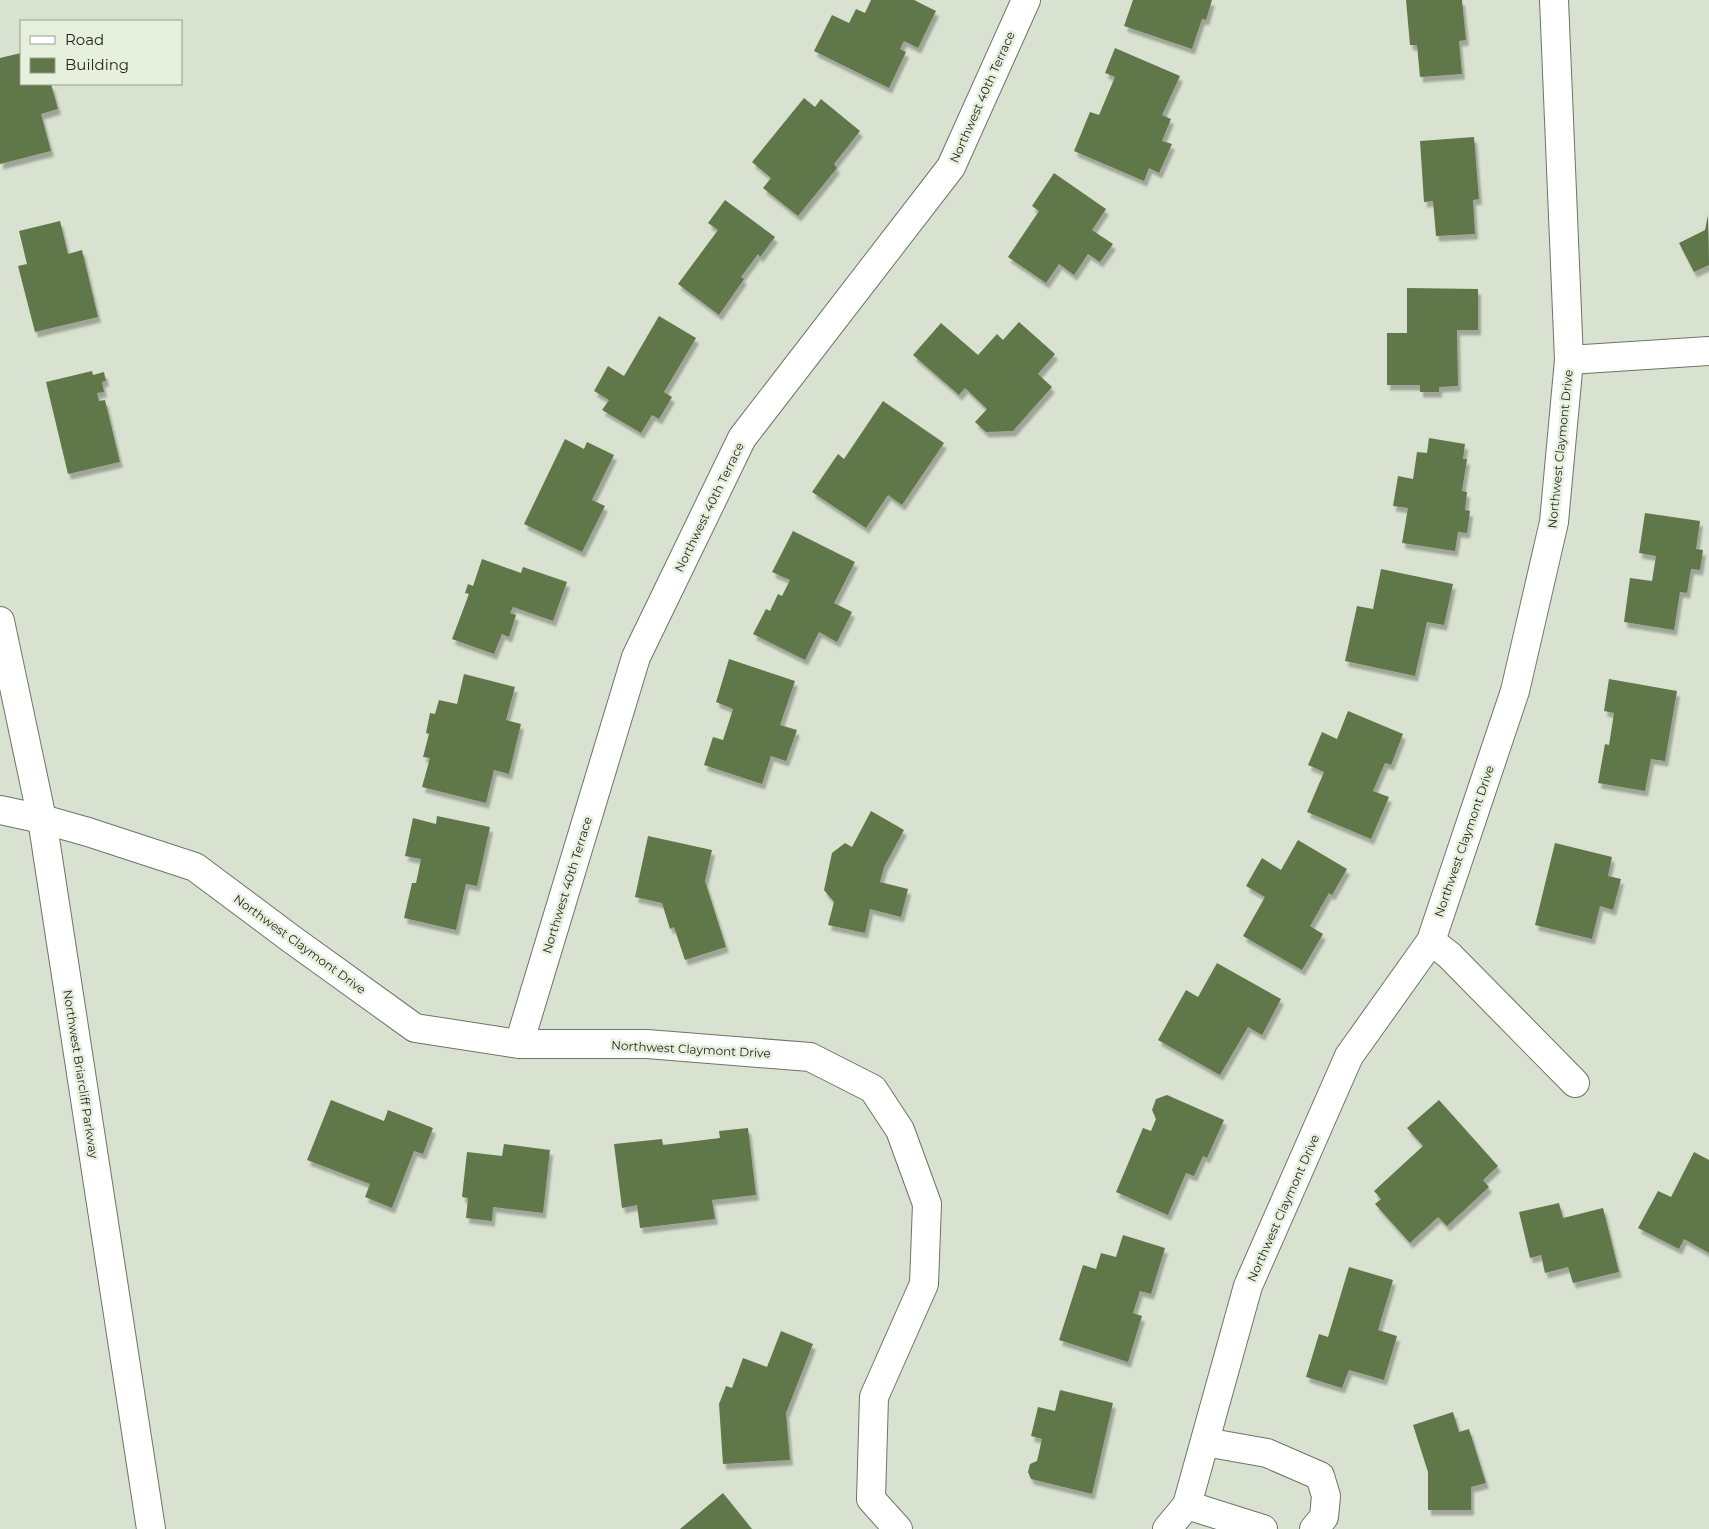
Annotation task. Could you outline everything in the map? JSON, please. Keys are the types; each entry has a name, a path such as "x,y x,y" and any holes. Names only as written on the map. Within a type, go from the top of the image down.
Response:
{"street":[{"name":"Northwest 40th Terrace","path":"519,1044 636,657 742,438 951,167 1026,0"},
{"name":"Northwest Claymont Drive","path":"1167,1529 1187,1505 1248,1286 1349,1056 1430,941 1515,691 1554,522 1569,360 1554,0"},
{"path":"1569,360 1709,351"},
{"name":"Northwest Briarcliff Parkway","path":"0,620 42,819 151,1529"},
{"name":"Northwest Claymont Drive","path":"0,810 88,832 195,867 415,1028 519,1044 647,1044 810,1057 873,1089 900,1130 927,1204 924,1284 874,1397 871,1499 898,1529"},
{"path":"1430,941 1449,955 1575,1083"},
{"path":"1205,1442 1267,1453 1320,1476 1326,1496 1324,1517 1314,1529"},
{"path":"1187,1505 1264,1529"}],"building":[{"path":"871,0 914,0 936,11 918,48 904,41 900,49 906,52 889,88 814,51 832,15 849,23 856,9 865,13"},
{"path":"1133,0 1212,0 1206,20 1202,19 1192,49 1124,26"},
{"path":"1406,0 1462,0 1466,40 1459,41 1462,74 1420,77 1417,45 1410,45"},
{"path":"1115,48 1180,76 1162,115 1171,119 1162,141 1172,144 1159,173 1149,168 1144,181 1074,151 1090,112 1099,115 1115,77 1105,73"},
{"path":"20,53 20,85 51,85 58,109 41,114 51,151 0,164 0,58"},
{"path":"804,98 815,107 821,99 860,131 834,164 837,168 798,216 763,188 771,178 752,162"},
{"path":"1474,137 1479,199 1473,200 1475,234 1436,236 1433,201 1424,202 1420,141"},
{"path":"1054,173 1106,209 1092,230 1113,244 1100,262 1088,254 1074,275 1059,264 1046,283 1008,257 1039,211 1032,206"},
{"path":"725,200 775,237 760,257 758,254 741,277 744,279 719,315 678,284 718,230 708,223"},
{"path":"1708,215 1709,265 1694,272 1679,243 1705,230"},
{"path":"60,221 68,254 82,250 98,317 35,332 18,266 27,264 19,231"},
{"path":"1407,288 1478,289 1478,330 1457,330 1458,386 1439,387 1439,392 1420,392 1420,385 1387,385 1387,333 1407,333"},
{"path":"659,316 696,338 664,392 672,397 659,419 652,415 641,433 602,410 609,400 594,391 608,366 624,376"},
{"path":"1019,322 1055,354 1038,374 1052,387 1013,431 986,432 975,422 987,409 965,388 959,395 913,355 941,323 978,355 997,334 1003,340"},
{"path":"92,371 93,375 104,372 106,381 102,382 104,392 97,393 99,401 105,400 120,462 68,474 46,382"},
{"path":"883,401 944,443 902,505 888,495 866,528 812,492 838,454 844,459"},
{"path":"1429,438 1465,444 1463,459 1467,459 1462,491 1467,492 1465,510 1470,511 1467,533 1458,532 1455,551 1402,543 1408,508 1393,506 1398,476 1413,479 1417,452 1427,453"},
{"path":"565,439 584,449 587,442 614,455 592,500 605,506 582,552 524,524"},
{"path":"1645,513 1700,521 1696,549 1703,550 1700,570 1691,569 1687,593 1680,592 1674,630 1624,622 1630,578 1652,581 1656,556 1639,553"},
{"path":"793,531 855,562 834,603 852,612 837,642 819,632 805,660 753,634 766,609 770,611 778,594 782,596 790,580 772,572"},
{"path":"482,559 521,573 523,567 567,582 553,621 513,607 510,613 516,615 509,637 502,634 494,654 452,639 469,594 465,593 468,584 473,586"},
{"path":"1381,569 1453,584 1444,625 1427,622 1415,676 1345,661 1357,606 1373,609"},
{"path":"729,659 795,681 780,725 797,730 786,761 771,756 762,784 704,765 713,737 723,740 733,709 716,702"},
{"path":"464,674 515,687 506,720 521,724 509,774 494,770 486,803 422,787 430,758 423,757 429,734 426,733 430,713 435,714 439,700 457,704"},
{"path":"1609,679 1677,691 1665,761 1651,759 1645,791 1598,783 1605,744 1609,745 1614,713 1604,711"},
{"path":"1348,711 1403,734 1391,765 1385,763 1373,791 1389,797 1371,839 1307,812 1324,772 1308,765 1322,732 1337,739"},
{"path":"871,811 904,830 884,867 880,882 908,889 901,917 870,909 865,933 828,925 834,902 824,890 832,853 845,843 852,847"},
{"path":"437,816 490,827 477,886 466,884 456,930 404,918 412,883 416,883 421,859 405,856 413,818 436,824"},
{"path":"648,836 712,850 705,881 726,947 685,960 674,927 670,929 662,903 635,897"},
{"path":"1298,840 1347,869 1332,895 1329,893 1310,926 1323,934 1302,970 1243,936 1265,897 1246,886 1262,858 1281,870"},
{"path":"1555,843 1612,857 1608,876 1621,879 1613,910 1600,906 1592,939 1535,925"},
{"path":"1217,963 1281,999 1262,1035 1248,1027 1220,1075 1158,1040 1186,990 1198,997"},
{"path":"1167,1095 1224,1120 1207,1158 1203,1156 1194,1176 1186,1173 1168,1215 1116,1192 1143,1128 1151,1131 1156,1119 1152,1110 1156,1099"},
{"path":"331,1100 384,1121 388,1110 433,1128 423,1154 414,1151 392,1208 365,1197 370,1184 307,1160"},
{"path":"1439,1100 1498,1166 1483,1180 1489,1187 1447,1226 1438,1217 1410,1243 1375,1204 1381,1199 1374,1191 1423,1146 1407,1128"},
{"path":"748,1128 756,1195 712,1200 715,1219 640,1228 637,1205 622,1208 614,1144 662,1139 663,1145 720,1138 719,1131"},
{"path":"504,1144 550,1150 543,1213 493,1207 492,1221 466,1218 468,1198 462,1197 467,1152 502,1156"},
{"path":"1694,1152 1709,1160 1709,1253 1684,1239 1679,1249 1638,1228 1658,1191 1671,1197"},
{"path":"1559,1203 1563,1218 1603,1208 1619,1272 1573,1283 1568,1267 1545,1273 1541,1255 1530,1258 1519,1212"},
{"path":"1123,1235 1165,1248 1151,1294 1140,1291 1133,1313 1142,1316 1128,1362 1059,1340 1083,1265 1096,1269 1101,1253 1116,1257"},
{"path":"1349,1267 1393,1280 1378,1330 1397,1336 1384,1380 1349,1370 1342,1388 1306,1377 1319,1334 1328,1337"},
{"path":"781,1331 813,1344 786,1413 790,1460 723,1464 719,1404 726,1386 732,1388 743,1358 767,1367"},
{"path":"1060,1390 1113,1403 1092,1494 1031,1479 1028,1472 1030,1464 1037,1461 1042,1439 1031,1436 1038,1407 1055,1411"},
{"path":"1453,1412 1459,1432 1469,1429 1486,1483 1471,1487 1471,1510 1428,1510 1428,1472 1413,1425"},
{"path":"723,1493 752,1529 680,1529"}]}
